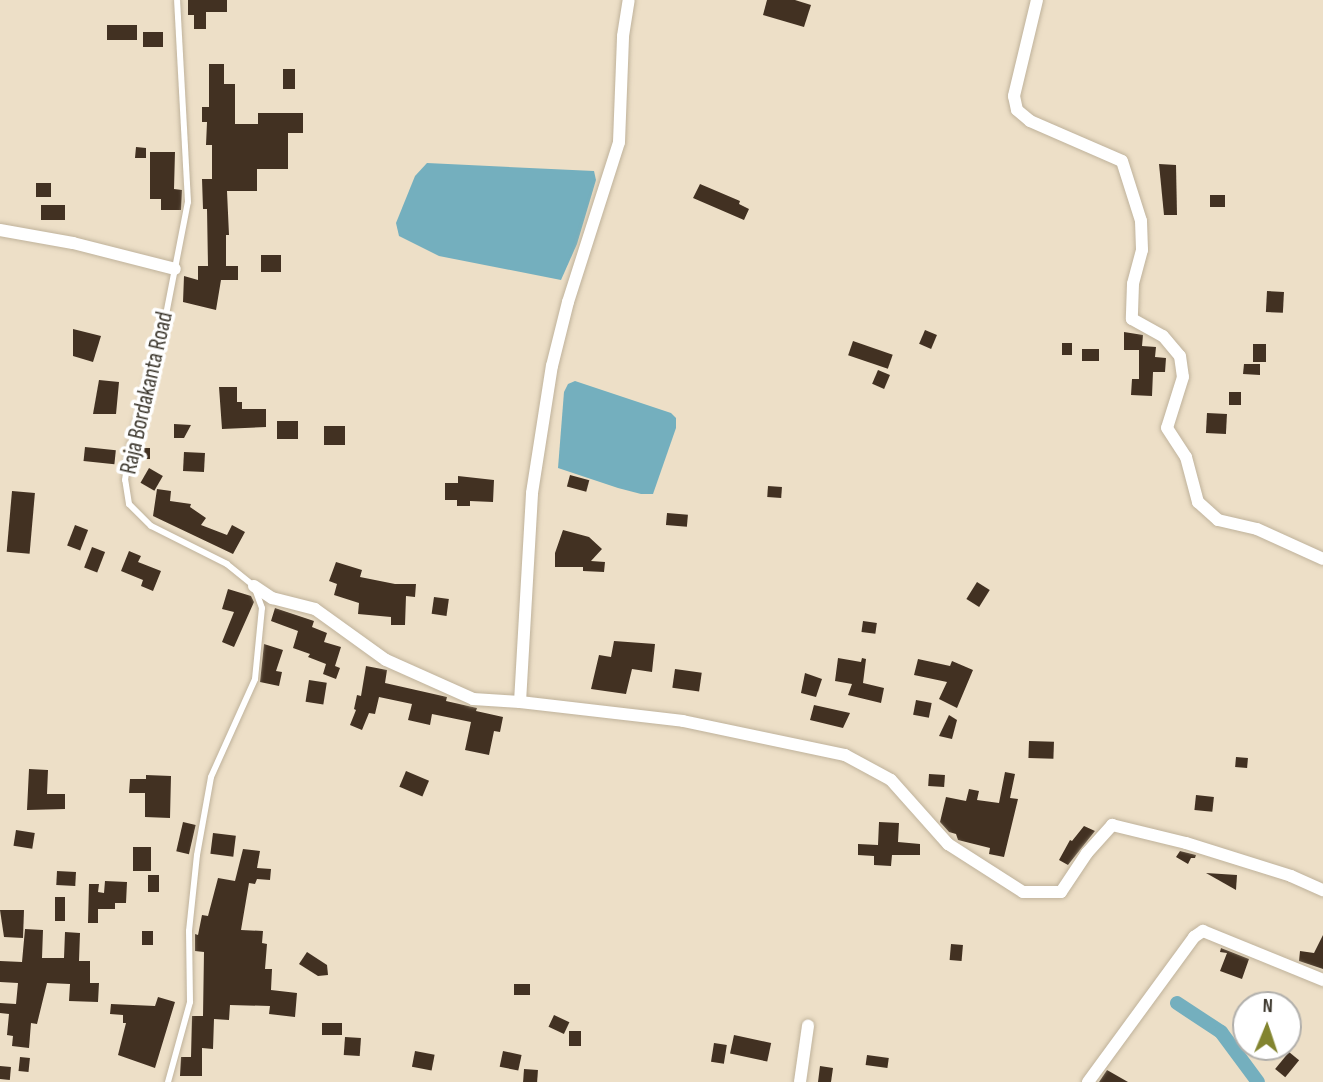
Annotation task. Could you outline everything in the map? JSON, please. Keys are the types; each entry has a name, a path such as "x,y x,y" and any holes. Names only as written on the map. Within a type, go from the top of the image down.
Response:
{"street":[{"path":"520,702 531,493 552,366 568,302 619,142 624,36 629,0"},
{"path":"1037,0 1014,96 1017,110 1030,121 1122,161 1141,221 1142,250 1133,285 1132,319 1163,336 1180,356 1183,377 1167,428 1185,457 1198,502 1219,520 1257,529 1323,559"},
{"path":"0,230 73,243 175,269"},
{"path":"254,586 272,598 314,610 386,660 473,699 683,721 845,755 891,780 948,844 1023,892 1061,892 1087,853 1112,825 1186,843 1291,876 1323,890"},
{"path":"1088,1082 1194,937 1203,931 1323,980"},
{"path":"800,1082 808,1026"}],"lane":[{"name":"Raja Bordakanta Road","path":"177,0 188,202 164,325 130,447 125,480 129,504 151,526 227,564 254,586"},
{"path":"168,1082 190,1002 189,931 197,855 211,777 255,679 262,608 254,586"}],"water":[{"path":"427,163 594,171 596,180 577,244 561,280 439,256 399,236 396,223 415,176"},
{"path":"575,381 671,413 676,418 676,428 653,494 618,488 558,468 564,392 568,384"}],"building":[{"path":"188,0 227,0 227,12 206,12 206,29 194,29 194,15 188,15"},
{"path":"767,0 795,0 811,5 804,27 763,15"},
{"path":"107,25 137,25 137,40 107,40"},
{"path":"143,32 163,32 163,47 143,47"},
{"path":"209,64 224,64 224,84 235,84 235,124 258,124 258,113 303,113 303,133 288,133 288,169 257,169 257,191 227,191 229,235 226,235 226,266 238,266 238,280 221,280 216,310 183,302 184,276 198,280 198,266 208,266 207,209 203,209 202,179 212,179 212,145 206,145 207,122 202,122 202,107 209,107"},
{"path":"283,69 295,69 295,89 283,89"},
{"path":"136,147 146,148 146,158 135,158"},
{"path":"150,152 175,152 174,189 182,190 181,210 161,210 161,199 150,199"},
{"path":"1159,164 1176,165 1177,215 1164,215"},
{"path":"36,183 51,183 51,197 36,197"},
{"path":"700,184 740,201 739,204 749,209 744,220 693,198"},
{"path":"1210,195 1225,195 1225,207 1210,207"},
{"path":"41,205 65,205 65,220 41,220"},
{"path":"261,255 281,255 281,272 261,272"},
{"path":"1267,291 1284,292 1283,313 1266,312"},
{"path":"73,329 101,336 93,362 73,356"},
{"path":"925,330 937,335 931,349 919,344"},
{"path":"1124,332 1143,335 1142,346 1156,347 1155,357 1166,358 1165,372 1153,372 1152,396 1131,395 1132,379 1139,379 1139,350 1124,350"},
{"path":"853,341 893,355 888,369 848,355"},
{"path":"1062,343 1072,343 1072,355 1062,355"},
{"path":"1253,344 1266,344 1266,362 1253,362"},
{"path":"1082,349 1099,349 1099,361 1082,361"},
{"path":"1244,364 1260,364 1260,375 1243,374"},
{"path":"878,370 890,375 884,389 872,384"},
{"path":"99,380 119,382 116,414 93,414"},
{"path":"219,387 237,387 237,402 242,402 242,409 266,409 266,427 222,429"},
{"path":"1229,392 1241,392 1241,405 1229,405"},
{"path":"1207,413 1227,414 1226,434 1206,433"},
{"path":"277,421 298,421 298,439 277,439"},
{"path":"174,424 191,425 184,438 174,438"},
{"path":"324,426 345,426 345,445 324,445"},
{"path":"85,447 116,450 114,464 84,461"},
{"path":"138,448 150,448 150,459 138,459"},
{"path":"184,452 205,453 204,472 183,471"},
{"path":"149,468 163,476 154,491 140,483"},
{"path":"570,475 589,480 586,492 567,487"},
{"path":"458,476 494,480 493,502 470,501 470,506 457,506 457,500 445,500 445,483 458,483"},
{"path":"768,486 782,487 781,498 767,497"},
{"path":"157,489 171,491 170,501 191,504 190,507 206,518 201,525 227,535 232,525 245,532 233,554 153,516"},
{"path":"12,491 35,493 30,554 7,552"},
{"path":"667,513 688,515 687,527 666,525"},
{"path":"75,525 88,530 80,551 67,546"},
{"path":"563,530 589,537 602,549 591,561 605,562 604,572 583,571 583,567 555,567 555,553"},
{"path":"92,547 105,552 97,573 84,568"},
{"path":"129,551 141,556 138,562 161,571 153,591 141,586 143,580 121,571"},
{"path":"336,562 362,570 360,577 395,584 416,584 415,597 406,596 405,625 391,625 391,617 358,614 359,603 334,595 337,584 329,581"},
{"path":"977,582 990,590 979,607 966,599"},
{"path":"228,589 251,596 254,602 234,647 222,642 234,612 222,609"},
{"path":"434,597 449,599 446,616 432,614"},
{"path":"275,608 314,621 312,627 327,633 324,642 341,647 335,666 340,668 336,679 323,674 326,664 293,648 298,631 271,621"},
{"path":"863,621 877,623 875,634 861,632"},
{"path":"614,641 655,644 652,672 632,669 626,694 591,689 599,655 611,657"},
{"path":"264,644 283,650 276,671 282,672 279,686 260,682"},
{"path":"838,658 861,662 862,658 866,659 863,683 884,688 881,703 848,695 852,684 835,681"},
{"path":"918,659 950,666 952,661 973,670 957,708 939,699 947,682 914,675"},
{"path":"366,666 387,670 385,683 447,697 446,701 503,717 500,732 494,731 489,755 465,750 471,722 432,714 430,725 408,720 412,704 379,697 375,714 369,713 362,730 350,725 356,710 357,695 361,696"},
{"path":"675,669 702,673 699,692 672,688"},
{"path":"805,673 822,679 816,697 801,693"},
{"path":"309,680 327,683 323,705 306,702"},
{"path":"916,700 932,703 929,718 913,715"},
{"path":"814,705 850,713 843,728 810,720"},
{"path":"949,715 957,720 952,739 939,736"},
{"path":"1029,741 1054,742 1053,759 1028,758"},
{"path":"1236,757 1248,758 1247,768 1235,767"},
{"path":"29,769 48,770 47,794 65,794 65,809 27,810"},
{"path":"406,771 429,781 422,796 399,787"},
{"path":"1005,772 1015,774 1010,798 1018,799 1004,857 989,854 990,848 958,840 956,834 949,832 940,822 946,797 966,801 969,789 979,791 977,800 999,803"},
{"path":"929,774 945,775 944,787 928,786"},
{"path":"146,775 171,776 170,818 145,817 145,793 129,793 130,779 146,779"},
{"path":"1196,795 1214,797 1212,812 1194,810"},
{"path":"183,822 196,825 189,854 176,851"},
{"path":"879,822 899,823 898,842 920,844 920,855 892,855 891,866 874,865 874,856 858,855 858,844 878,845"},
{"path":"1084,826 1095,831 1068,865 1059,860 1070,840 1072,841"},
{"path":"16,830 35,833 32,849 13,846"},
{"path":"213,833 236,836 233,857 210,854"},
{"path":"133,847 151,847 151,871 133,871"},
{"path":"243,849 260,851 257,868 271,869 270,880 257,879 255,884 249,883 241,930 263,931 262,943 267,944 265,969 272,969 271,990 297,993 295,1017 269,1014 270,1006 230,1005 229,1020 214,1019 213,1049 202,1048 202,1076 180,1076 181,1057 191,1057 192,1016 203,1016 204,952 195,951 195,934 198,935 202,915 208,916 218,878 235,881"},
{"path":"1180,851 1196,855 1195,858 1191,858 1188,864 1176,857"},
{"path":"57,871 76,872 75,886 56,885"},
{"path":"1206,873 1237,875 1236,890"},
{"path":"148,875 159,875 159,892 148,892"},
{"path":"105,881 127,882 126,903 115,903 115,909 98,909 98,923 88,923 89,884 99,884 98,892 104,893"},
{"path":"55,897 65,897 65,921 55,921"},
{"path":"0,910 24,910 23,938 4,937"},
{"path":"25,929 43,930 42,958 64,958 65,932 80,933 79,961 90,961 90,983 99,983 98,1002 69,1001 70,984 47,983 37,1024 31,1023 29,1048 12,1046 13,1036 7,1035 9,1014 0,1013 0,1003 16,1004 18,983 0,982 0,961 22,962"},
{"path":"142,931 153,931 153,945 142,945"},
{"path":"1323,935 1323,969 1299,961 1300,951 1314,953"},
{"path":"951,944 963,945 962,961 950,960"},
{"path":"1221,948 1249,959 1242,979 1220,971 1227,953 1220,952"},
{"path":"307,952 327,965 328,975 318,976 299,964"},
{"path":"514,984 530,984 530,995 514,995"},
{"path":"158,997 175,1002 155,1068 118,1055 126,1023 123,1023 123,1015 110,1014 111,1004 155,1006"},
{"path":"554,1015 569,1022 564,1034 549,1027"},
{"path":"322,1023 342,1023 342,1035 322,1035"},
{"path":"569,1031 581,1031 581,1046 569,1046"},
{"path":"734,1035 771,1043 767,1061 730,1054"},
{"path":"345,1037 361,1038 360,1056 344,1055"},
{"path":"714,1043 727,1045 724,1064 711,1062"},
{"path":"415,1051 435,1055 432,1071 412,1067"},
{"path":"503,1051 522,1055 518,1071 500,1067"},
{"path":"867,1055 889,1058 887,1068 866,1065"},
{"path":"20,1057 30,1058 28,1072 19,1071"},
{"path":"1282,1061 1298,1061 1285,1077 1275,1069"},
{"path":"0,1066 11,1067 10,1080 0,1079"},
{"path":"820,1066 833,1068 831,1082 818,1082"},
{"path":"524,1069 538,1070 537,1082 523,1082"},
{"path":"1107,1070 1128,1082 1099,1082"}],"waterway":[{"path":"1177,1003 1221,1032 1258,1082"}]}
